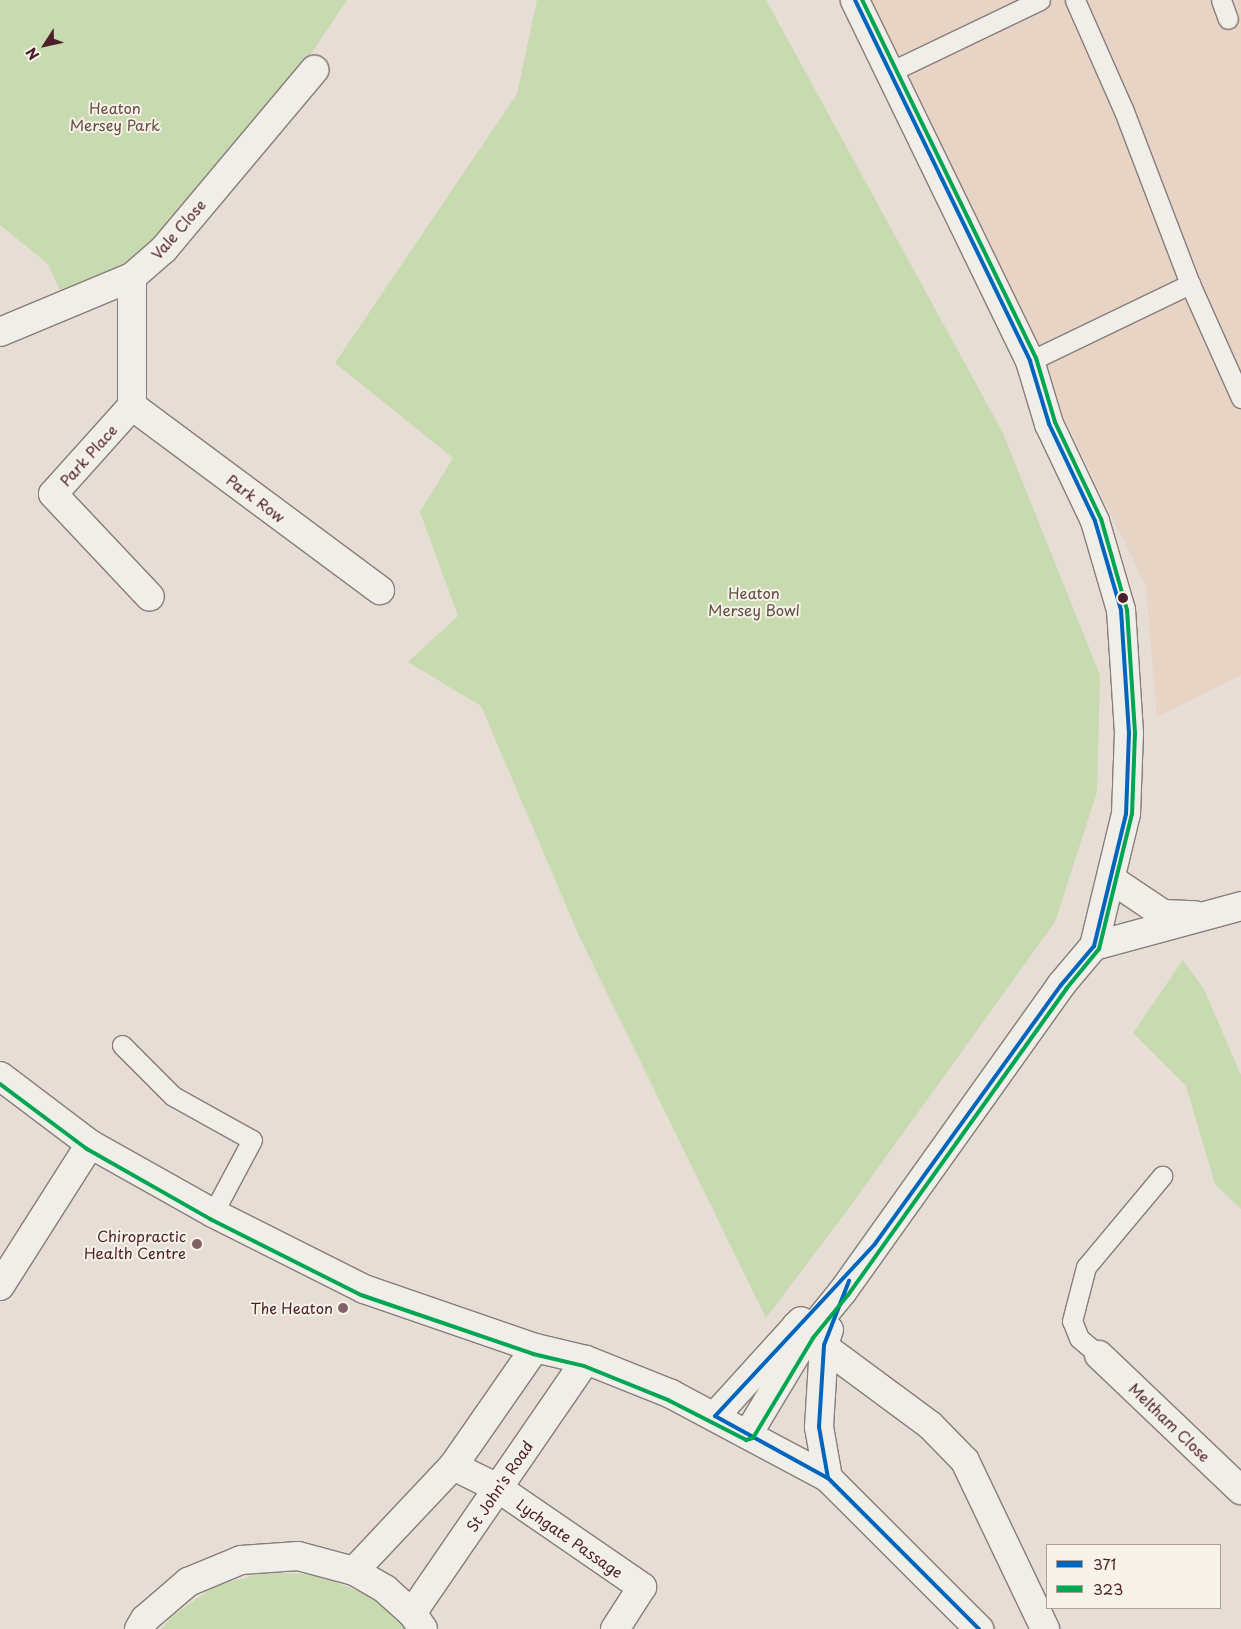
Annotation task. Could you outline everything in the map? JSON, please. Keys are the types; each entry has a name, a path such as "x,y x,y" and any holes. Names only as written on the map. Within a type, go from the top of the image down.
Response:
{"street":[{"path":"748,1434 810,1335 1061,985 1094,946 1126,814 1129,732 1121,610 1095,522 1049,424 1030,361 892,71 855,0"},
{"name":"Vale Close","path":"0,332 132,277 164,249 314,70"},
{"path":"132,277 132,406"},
{"name":"Park Row","path":"132,406 380,590"},
{"name":"Park Place","path":"132,406 52,494 150,597"},
{"path":"1111,879 1163,914 1209,916"},
{"path":"1094,946 1170,927 1241,906"},
{"path":"0,1076 90,1144 213,1213 364,1290 535,1348 586,1360 671,1394 828,1478 979,1629"},
{"path":"0,1286 90,1144"},
{"path":"715,1416 810,1335 875,1244"},
{"path":"810,1335 819,1427 828,1478"},
{"path":"810,1335 930,1424 966,1461 1045,1629"},
{"path":"354,1571 453,1466 535,1348"},
{"name":"Meltham Close","path":"1099,1355 1241,1490"},
{"name":"St John's Road","path":"140,1629 145,1619 188,1582 241,1560 298,1556 354,1571 385,1589 418,1621 498,1488 586,1360"},
{"name":"Lychgate Passage","path":"453,1466 498,1488 642,1587 615,1629"}],"lane":[{"path":"892,71 1040,0"},
{"path":"1076,0 1123,109 1190,284 1241,398"},
{"path":"1221,0 1228,19"},
{"path":"1030,361 1190,284"},
{"path":"122,1045 173,1096 252,1140 213,1213"},
{"path":"1099,1355 1079,1338 1072,1321 1086,1266 1162,1176"}],"shaded area":[{"path":"860,0 1241,0 1241,675 1157,717 1146,586"}],"green space":[{"name":"Heaton Mersey Park","path":"0,0 347,0 305,63 199,194 125,271 64,299 48,264 0,225"},
{"name":"Heaton Mersey Bowl","path":"537,0 766,0 1003,433 1100,675 1097,792 1055,922 852,1204 766,1318 580,938 481,706 408,662 458,616 420,512 453,458 335,363 517,94"},
{"path":"1183,960 1204,989 1241,1075 1241,1209 1215,1184 1186,1086 1133,1033"},
{"path":"266,1572 319,1575 369,1596 407,1629 162,1629 171,1617 215,1586"}],"transit line":[{"name":"371","path":"855,0 1030,361 1049,424 1095,521 1121,610 1129,733 1126,814 1094,946 1061,985 875,1244 715,1416 828,1478 979,1629"},
{"name":"323","path":"0,1084 87,1149 210,1219 361,1295 533,1354 584,1366 668,1400 746,1440 753,1438 813,1338 848,1295 1066,989 1099,949 1132,814 1135,733 1127,610 1101,519 1055,422 1036,358 862,0"},
{"name":"371","path":"828,1478 819,1427 824,1345 849,1281"}],"place":[{"name":"Chiropractic Health Centre","path":"197,1244"},
{"name":"The Heaton","path":"343,1308"}]}
